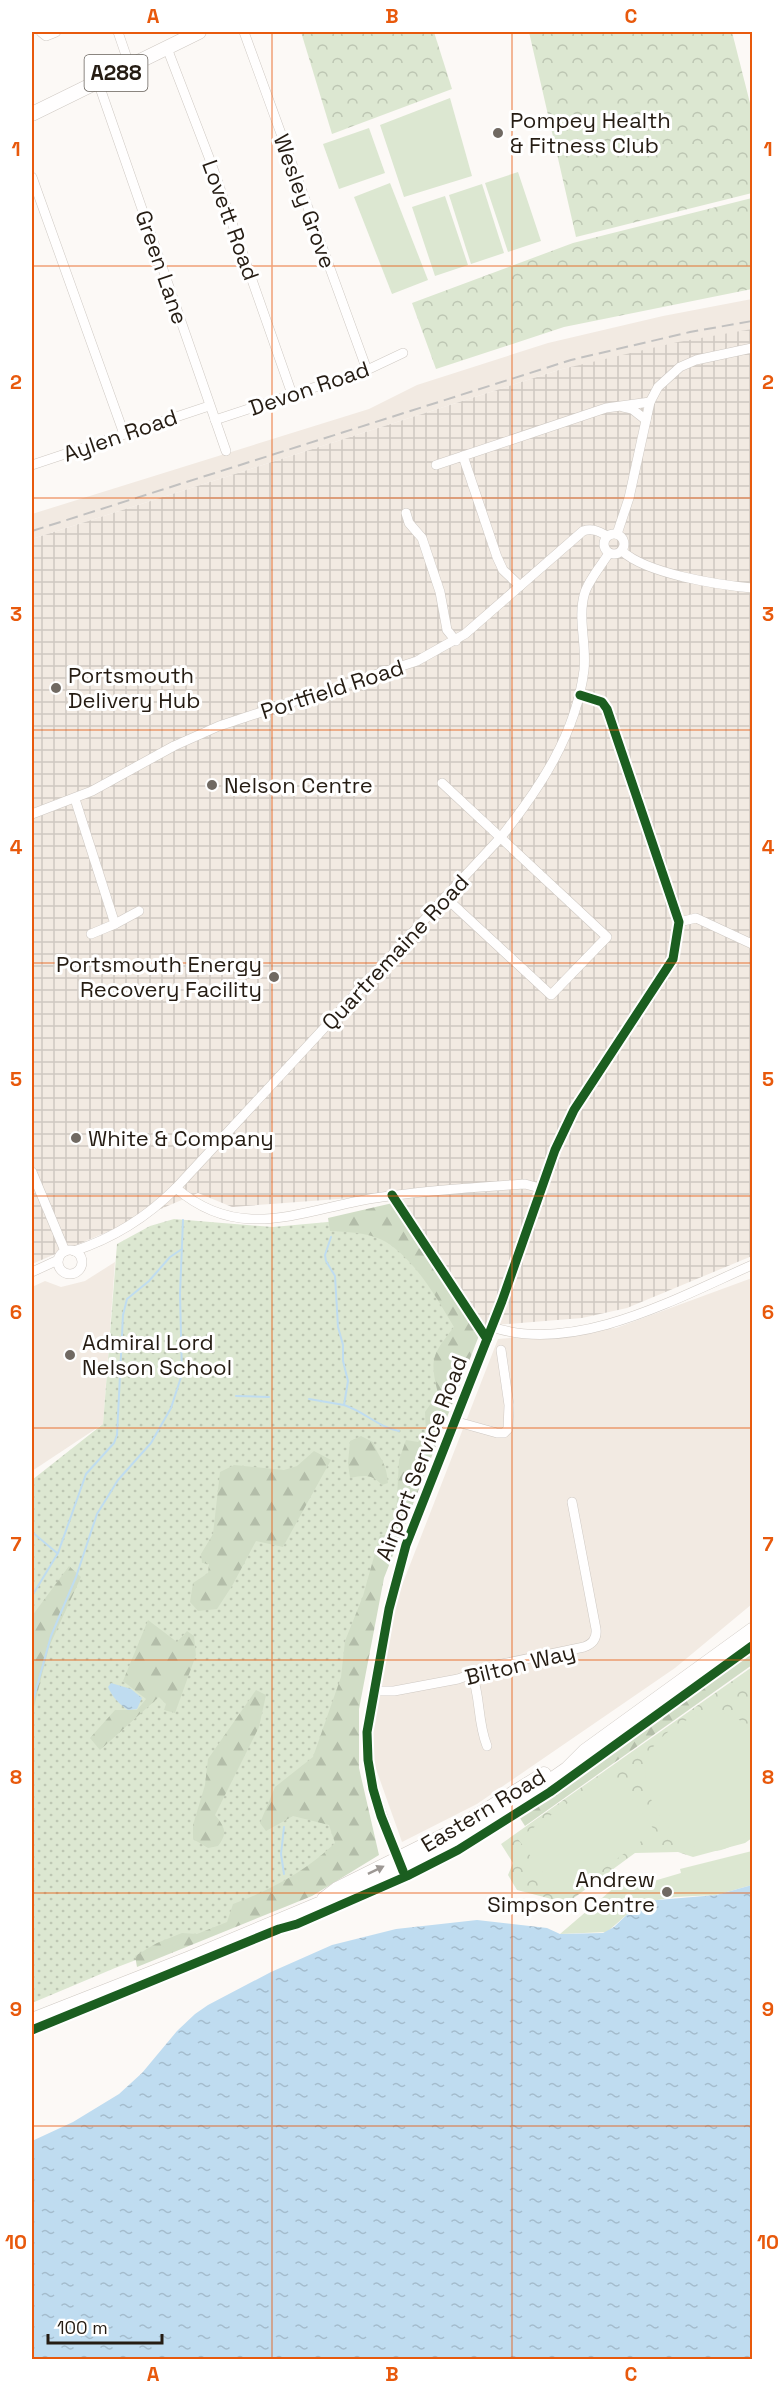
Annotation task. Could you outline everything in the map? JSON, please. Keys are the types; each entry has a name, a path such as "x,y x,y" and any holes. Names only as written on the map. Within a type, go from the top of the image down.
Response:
{"main road":[{"name":"A288","path":"32,114 197,32"},
{"name":"Eastern Road","path":"32,2020 319,1904 341,1898 401,1865 454,1844 567,1769 585,1751 753,1630"}],"street":[{"path":"42,32 44,36 56,32"},
{"path":"118,32 130,66"},
{"name":"Wesley Grove","path":"244,32 367,370"},
{"name":"Lovett Road","path":"167,48 210,160 292,394"},
{"name":"Green Lane","path":"98,82 226,452"},
{"path":"32,177 124,434"},
{"path":"617,534 629,498 650,402 658,387 680,367 708,355 753,348"},
{"name":"Devon Road","path":"215,420 367,370 403,353"},
{"path":"436,465 606,408 650,402"},
{"name":"Aylen Road","path":"32,465 209,406"},
{"path":"621,406 632,409 646,420"},
{"path":"463,456 497,557 503,570 520,586"},
{"path":"406,513 410,523 422,538 440,592 447,630 456,641"},
{"name":"Portfield Road","path":"32,814 75,799 174,746 219,726 417,661 456,641 583,531 589,529 600,531 607,536"},
{"path":"617,534 624,540 622,551 617,554 609,553 603,545 607,536 617,534"},
{"path":"622,551 647,565 682,576 712,583 753,588"},
{"path":"580,695 584,669 584,599 592,579 609,553"},
{"name":"Quartremaine Road","path":"101,1242 151,1211 176,1188 501,837 535,795 560,749 580,695"},
{"name":"Airport Service Road","path":"401,1865 377,1803 368,1760 367,1732 396,1577 406,1545 492,1327 555,1150 574,1110 673,959 679,922 607,709 602,702 580,695"},
{"path":"442,783 607,937 551,995 445,897"},
{"path":"75,799 115,924"},
{"path":"90,934 139,911"},
{"path":"679,922 696,918 753,944"},
{"path":"32,1172 70,1251 80,1255 82,1261"},
{"path":"176,1188 206,1209 227,1217 249,1219 290,1216 392,1195 525,1184 540,1188"},
{"path":"34,1271 59,1264 70,1251 101,1242"},
{"path":"59,1264 65,1273 73,1274 80,1269 82,1261 101,1242"},
{"path":"492,1327 523,1335 600,1327 659,1306 753,1265"},
{"path":"454,1421 497,1433 504,1433 508,1430 509,1405 501,1350"},
{"name":"Bilton Way","path":"374,1691 406,1689 472,1675 496,1665 584,1647 595,1640 596,1629 572,1502"},
{"path":"472,1675 477,1689 479,1725 487,1746"}],"shaded area":[{"path":"752,299 752,329 562,369 32,539 32,514 369,409 417,385 548,343 663,316"},
{"path":"752,329 752,1256 627,1308 582,1318 483,1326 399,1200 392,1195 232,1207 198,1193 32,1264 32,539 562,369 678,342"},
{"name":"Admiral Lord Nelson School","path":"115,1262 103,1424 32,1471 32,1287 45,1281 61,1287 85,1281"},
{"path":"752,1278 752,1604 675,1668 477,1804 402,1842 370,1752 390,1616 498,1339 616,1328"}],"green space":[{"path":"301,32 434,32 452,89 332,134"},
{"path":"529,32 732,32 752,111 752,193 576,237"},
{"path":"450,98 472,176 404,197 380,125"},
{"path":"369,128 385,173 339,189 323,144"},
{"path":"518,172 541,241 508,252 485,183"},
{"path":"390,183 428,280 392,294 354,197"},
{"path":"482,184 504,253 471,264 449,195"},
{"path":"445,196 468,265 435,276 412,207"},
{"path":"752,198 752,289 564,327 436,369 412,303 573,243"},
{"path":"397,1202 482,1328 384,1578 359,1709 359,1768 379,1855 312,1896 137,1967 135,1956 157,1943 182,1933 197,1934 227,1922 233,1904 287,1879 335,1843 329,1825 293,1816 266,1831 260,1823 275,1787 313,1757 341,1677 345,1641 363,1596 380,1535 395,1536 399,1460 406,1440 418,1442 426,1434 425,1412 438,1393 434,1372 435,1357 441,1344 454,1327 413,1265 391,1246 368,1235 330,1231 328,1218"},
{"path":"393,1216 470,1338 370,1590 342,1761 371,1847 316,1891 115,1968 32,2003 32,1480 103,1424 117,1244 150,1226 174,1219 273,1227"},
{"path":"361,1436 373,1442 384,1465 388,1483 382,1485 367,1476 350,1478 348,1463 350,1441"},
{"path":"314,1451 331,1460 283,1547 256,1541 217,1609 198,1611 190,1602 193,1583 208,1573 209,1564 202,1563 201,1554 213,1534 220,1472 234,1465 284,1470 297,1466"},
{"path":"69,1566 81,1577 49,1647 32,1715 32,1616"},
{"path":"148,1620 177,1642 187,1631 194,1636 196,1655 175,1713 164,1710 166,1704 159,1697 100,1750 90,1738 115,1710 137,1710 146,1699 123,1681"},
{"path":"752,1649 752,1665 525,1826 520,1818"},
{"path":"752,1667 752,1838 745,1843 693,1857 678,1852 635,1853 567,1903 517,1890 508,1875 513,1863 501,1844"},
{"path":"256,1690 266,1695 259,1727 215,1815 223,1827 223,1837 218,1846 208,1848 193,1839 193,1825 205,1785 208,1759"},
{"path":"705,1712 731,1716 743,1722 752,1732 752,1833 730,1847 715,1851 700,1849 673,1832 653,1803 647,1787 645,1771 652,1749 664,1735 688,1719"},
{"path":"612,1771 655,1831 562,1899 518,1839"},
{"name":"Andrew Simpson Centre","path":"752,1851 752,1885 716,1895 675,1897 640,1903 607,1932 560,1934 623,1880 630,1888 681,1873 680,1869"}],"water":[{"path":"111,1683 131,1689 142,1698 137,1709 128,1710 119,1703 108,1687"},
{"path":"752,1885 752,2359 32,2359 32,2141 73,2122 119,2094 142,2073 177,2031 208,2005 271,1972 332,1945 396,1929 477,1920 547,1928 560,1934 603,1933 614,1927 636,1906 646,1901 716,1895"}],"waterway":[{"path":"32,1704 51,1636 76,1577 97,1514 118,1480 151,1443 171,1408 182,1374 180,1294 183,1220"},
{"path":"331,1237 325,1255 335,1276 338,1327 348,1381 344,1405 399,1431"},
{"path":"32,1596 58,1553 86,1474 114,1443 117,1435 123,1315 127,1299 149,1281 170,1257 182,1249"},
{"path":"236,1396 269,1397"},
{"path":"309,1399 344,1405"},
{"path":"32,1532 57,1553"},
{"path":"284,1827 281,1854 284,1874"}],"railway":[{"path":"32,531 571,360 690,332 752,321"}],"cycle path":[{"path":"403,1871 373,1789 368,1760 367,1732 389,1609 406,1545 502,1301 555,1150 574,1110 673,959 679,922 607,709 602,702 580,695"},
{"path":"392,1195 487,1339"},
{"path":"32,2030 279,1929 297,1924 407,1876 458,1850 550,1792 752,1646"}],"place":[{"name":"Pompey Health & Fitness Club","path":"498,133"},
{"name":"Portsmouth Delivery Hub","path":"56,688"},
{"name":"Nelson Centre","path":"212,785"},
{"name":"Portsmouth Energy Recovery Facility","path":"274,977"},
{"name":"White & Company","path":"76,1138"},
{"name":"Admiral Lord Nelson School","path":"70,1355"},
{"name":"Andrew Simpson Centre","path":"667,1892"}]}
